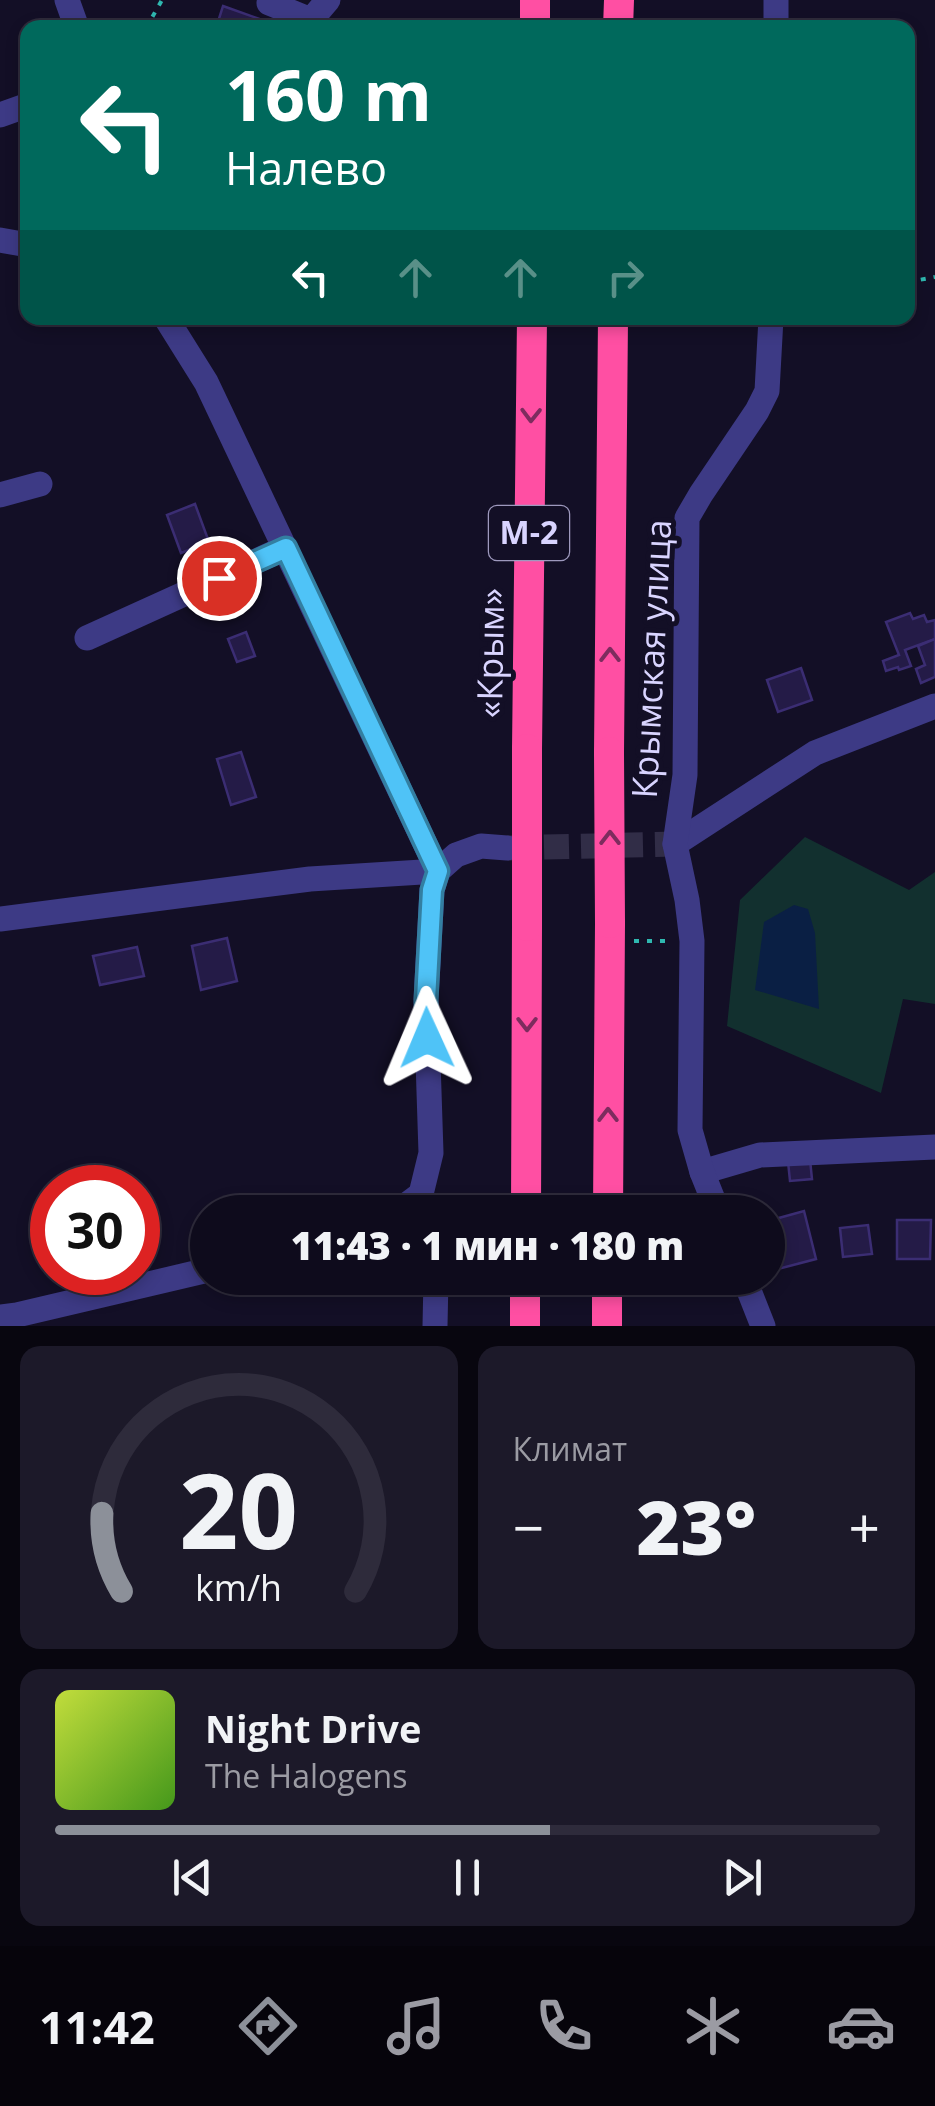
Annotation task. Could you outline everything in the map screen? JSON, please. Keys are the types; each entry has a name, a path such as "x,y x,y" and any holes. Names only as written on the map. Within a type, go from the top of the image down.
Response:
{"highway":[{"name":"«Крым»","path":"526,1195 532,325"},
{"name":"М-2","path":"608,1195 613,330"},
{"path":"525,1295 525,1326"},
{"path":"607,1295 607,1326"}],"street":[{"path":"270,0 269,3 311,20 328,0"},
{"path":"170,325 206,382 438,871"},
{"name":"Крымская улица","path":"675,844 686,774 687,518 767,391 771,325"},
{"path":"0,495 40,484"},
{"path":"87,638 286,548"},
{"path":"711,1195 690,1130 692,941 675,844 815,753 935,706"},
{"path":"434,1195 426,1000 432,890 438,871 456,855 481,846 507,848"},
{"path":"0,918 310,879 438,871"},
{"path":"702,1172 760,1156 935,1147"},
{"path":"420,1195 431,1153"},
{"path":"0,1317 190,1274"},
{"path":"435,1326 436,1295"},
{"path":"751,1295 763,1326"}],"path":[{"path":"610,932 692,941"}],"green space":[{"path":"805,837 909,890 935,872 935,1004 903,999 881,1093 727,1026 740,900"}],"water":[{"path":"794,905 808,909 815,933 819,1009 755,990 764,922"}],"building":[{"path":"223,6 262,20 219,20"},
{"path":"195,504 209,542 181,553 167,515"},
{"path":"910,613 913,619 924,615 927,622 935,620 935,639 905,650 911,666 886,671 883,661 899,655 886,622"},
{"path":"246,632 255,656 237,662 228,639"},
{"path":"935,639 935,677 921,683 916,669 925,665 918,646"},
{"path":"801,668 812,700 778,712 767,680"},
{"path":"241,752 256,797 231,805 217,759"},
{"path":"227,938 237,981 201,990 192,946"},
{"path":"137,947 144,976 100,985 93,956"},
{"path":"809,1150 812,1179 790,1181 787,1152"},
{"path":"804,1211 816,1259 785,1267 785,1216"},
{"path":"897,1220 931,1220 930,1259 897,1259"},
{"path":"868,1225 872,1254 843,1257 840,1228"}],"tunnel":[{"path":"507,848 675,844"}],"route":[{"path":"219,578 286,548 438,871 432,890 427,1038"}]}
